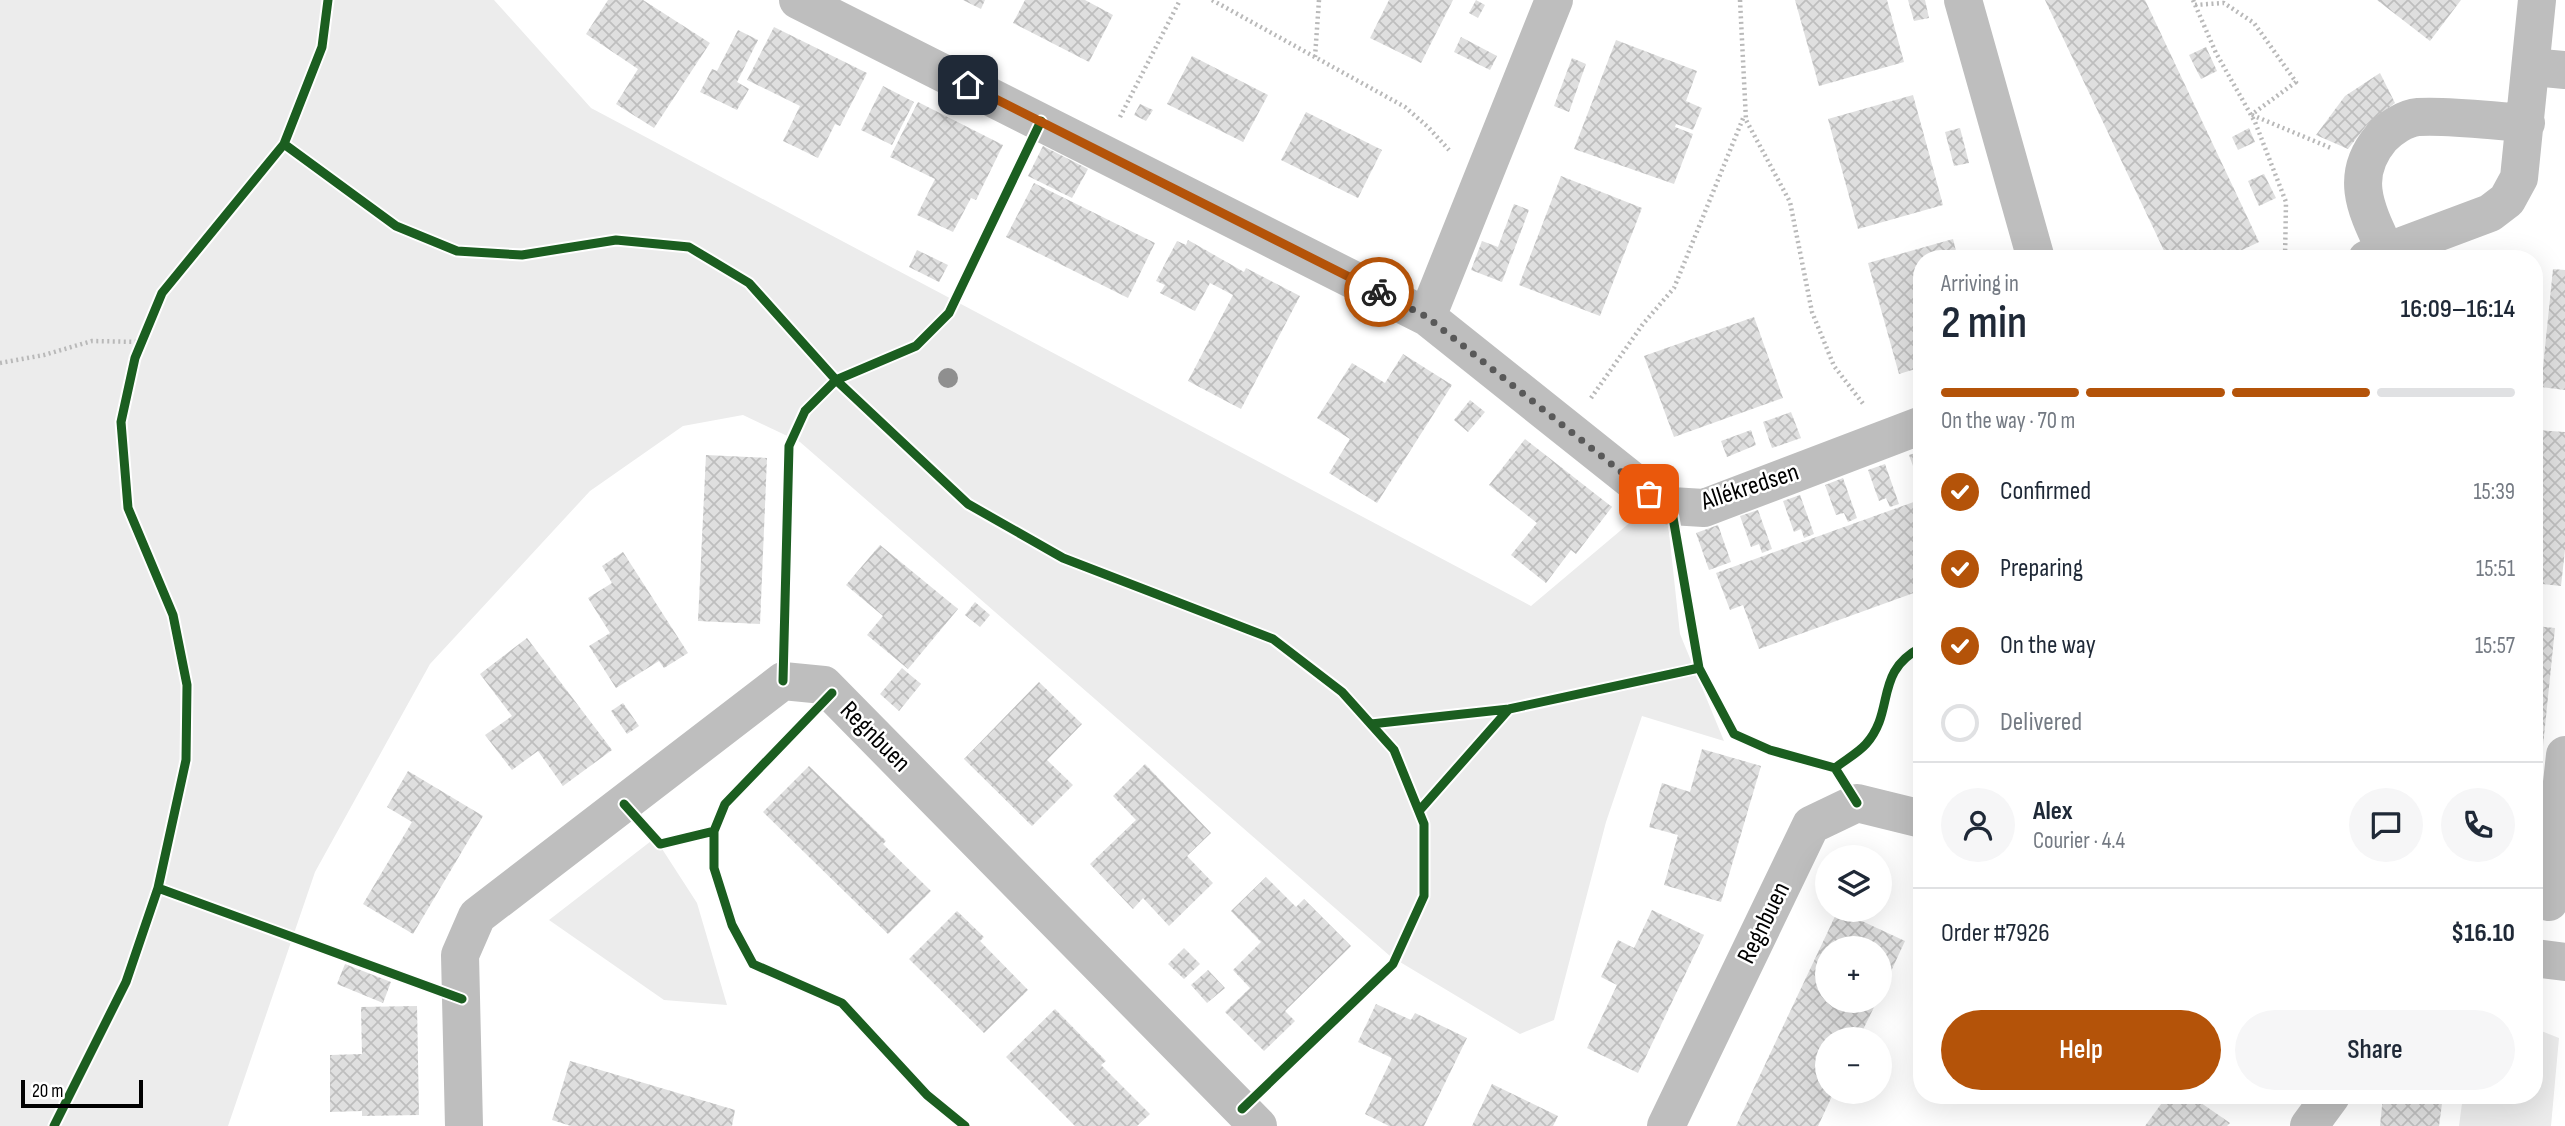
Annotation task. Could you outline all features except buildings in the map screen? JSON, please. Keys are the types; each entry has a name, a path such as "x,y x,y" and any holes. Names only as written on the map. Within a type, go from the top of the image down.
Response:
{"street":[{"name":"Allékredsen","path":"798,0 1427,317 1649,494 1671,506 1704,508 1906,431"},
{"path":"1427,317 1554,0"},
{"path":"1963,0 2033,250"},
{"path":"2390,250 2490,213 2507,200 2519,178 2526,123 2548,69 2536,0"},
{"path":"2375,250 2362,180 2370,152 2389,130 2415,117 2526,123"},
{"name":"Regnbuen","path":"464,1126 460,955 477,916 783,681 824,685 1258,1126"},
{"path":"2549,902 2565,755"},
{"name":"Regnbuen","path":"1666,1126 1811,825 1857,803 1913,817"},
{"path":"2543,959 2565,962"},
{"path":"2309,1126 2325,1104"}],"path":[{"path":"1102,152 1180,0"},
{"path":"1212,0 1405,107 1452,153 1483,177"},
{"path":"1315,57 1319,0"},
{"path":"1740,0 1746,120 1790,202 1812,312 1834,366 1906,431"},
{"path":"2251,115 2295,82 2254,23 2224,3 2194,2 2216,53 2251,115 2286,202 2285,250"},
{"path":"1563,426 1593,396 1643,324 1674,288 1745,113"},
{"path":"2251,115 2322,145 2367,160"},
{"path":"0,363 44,355 92,341 140,346 146,330"}],"shaded area":[{"path":"0,0 494,0 591,108 1531,606 1633,520 1668,523 1680,634 1724,741 1642,716 1606,822 1554,1020 1520,1034 1390,956 800,442 743,415 683,426 590,491 430,664 315,872 228,1126 0,1126"},
{"path":"655,838 697,903 727,1005 664,1000 549,920"},
{"path":"2543,1032 2559,1038 2551,1126 2459,1126 2462,1104 2543,1104"}],"cycle path":[{"path":"54,1126 126,982 158,888 186,760 187,685 173,615 128,508 121,422 135,358 162,293 284,144 322,47 328,0"},
{"path":"783,681 789,446 805,411 836,380 916,346 949,313 1041,121"},
{"path":"284,144 396,226 457,251 522,255 616,240 689,247 749,283 836,380 968,504 1063,558 1273,639 1342,692 1394,750 1424,824 1424,896 1393,964 1242,1109"},
{"path":"1671,506 1699,668 1734,734 1770,750 1835,768 1857,803"},
{"path":"1835,768 1866,744 1875,731 1891,680 1897,668 1913,653"},
{"path":"1371,724 1509,709 1699,668"},
{"path":"832,693 725,804 714,831 714,868 732,925 753,964 842,1003 927,1095 965,1126"},
{"path":"1419,811 1509,709"},
{"path":"624,804 660,844 714,831"},
{"path":"158,888 462,999"}],"way so far":[{"path":"1379,292 1427,317 1649,494"}],"route":[{"path":"968,85 1379,292"}]}
